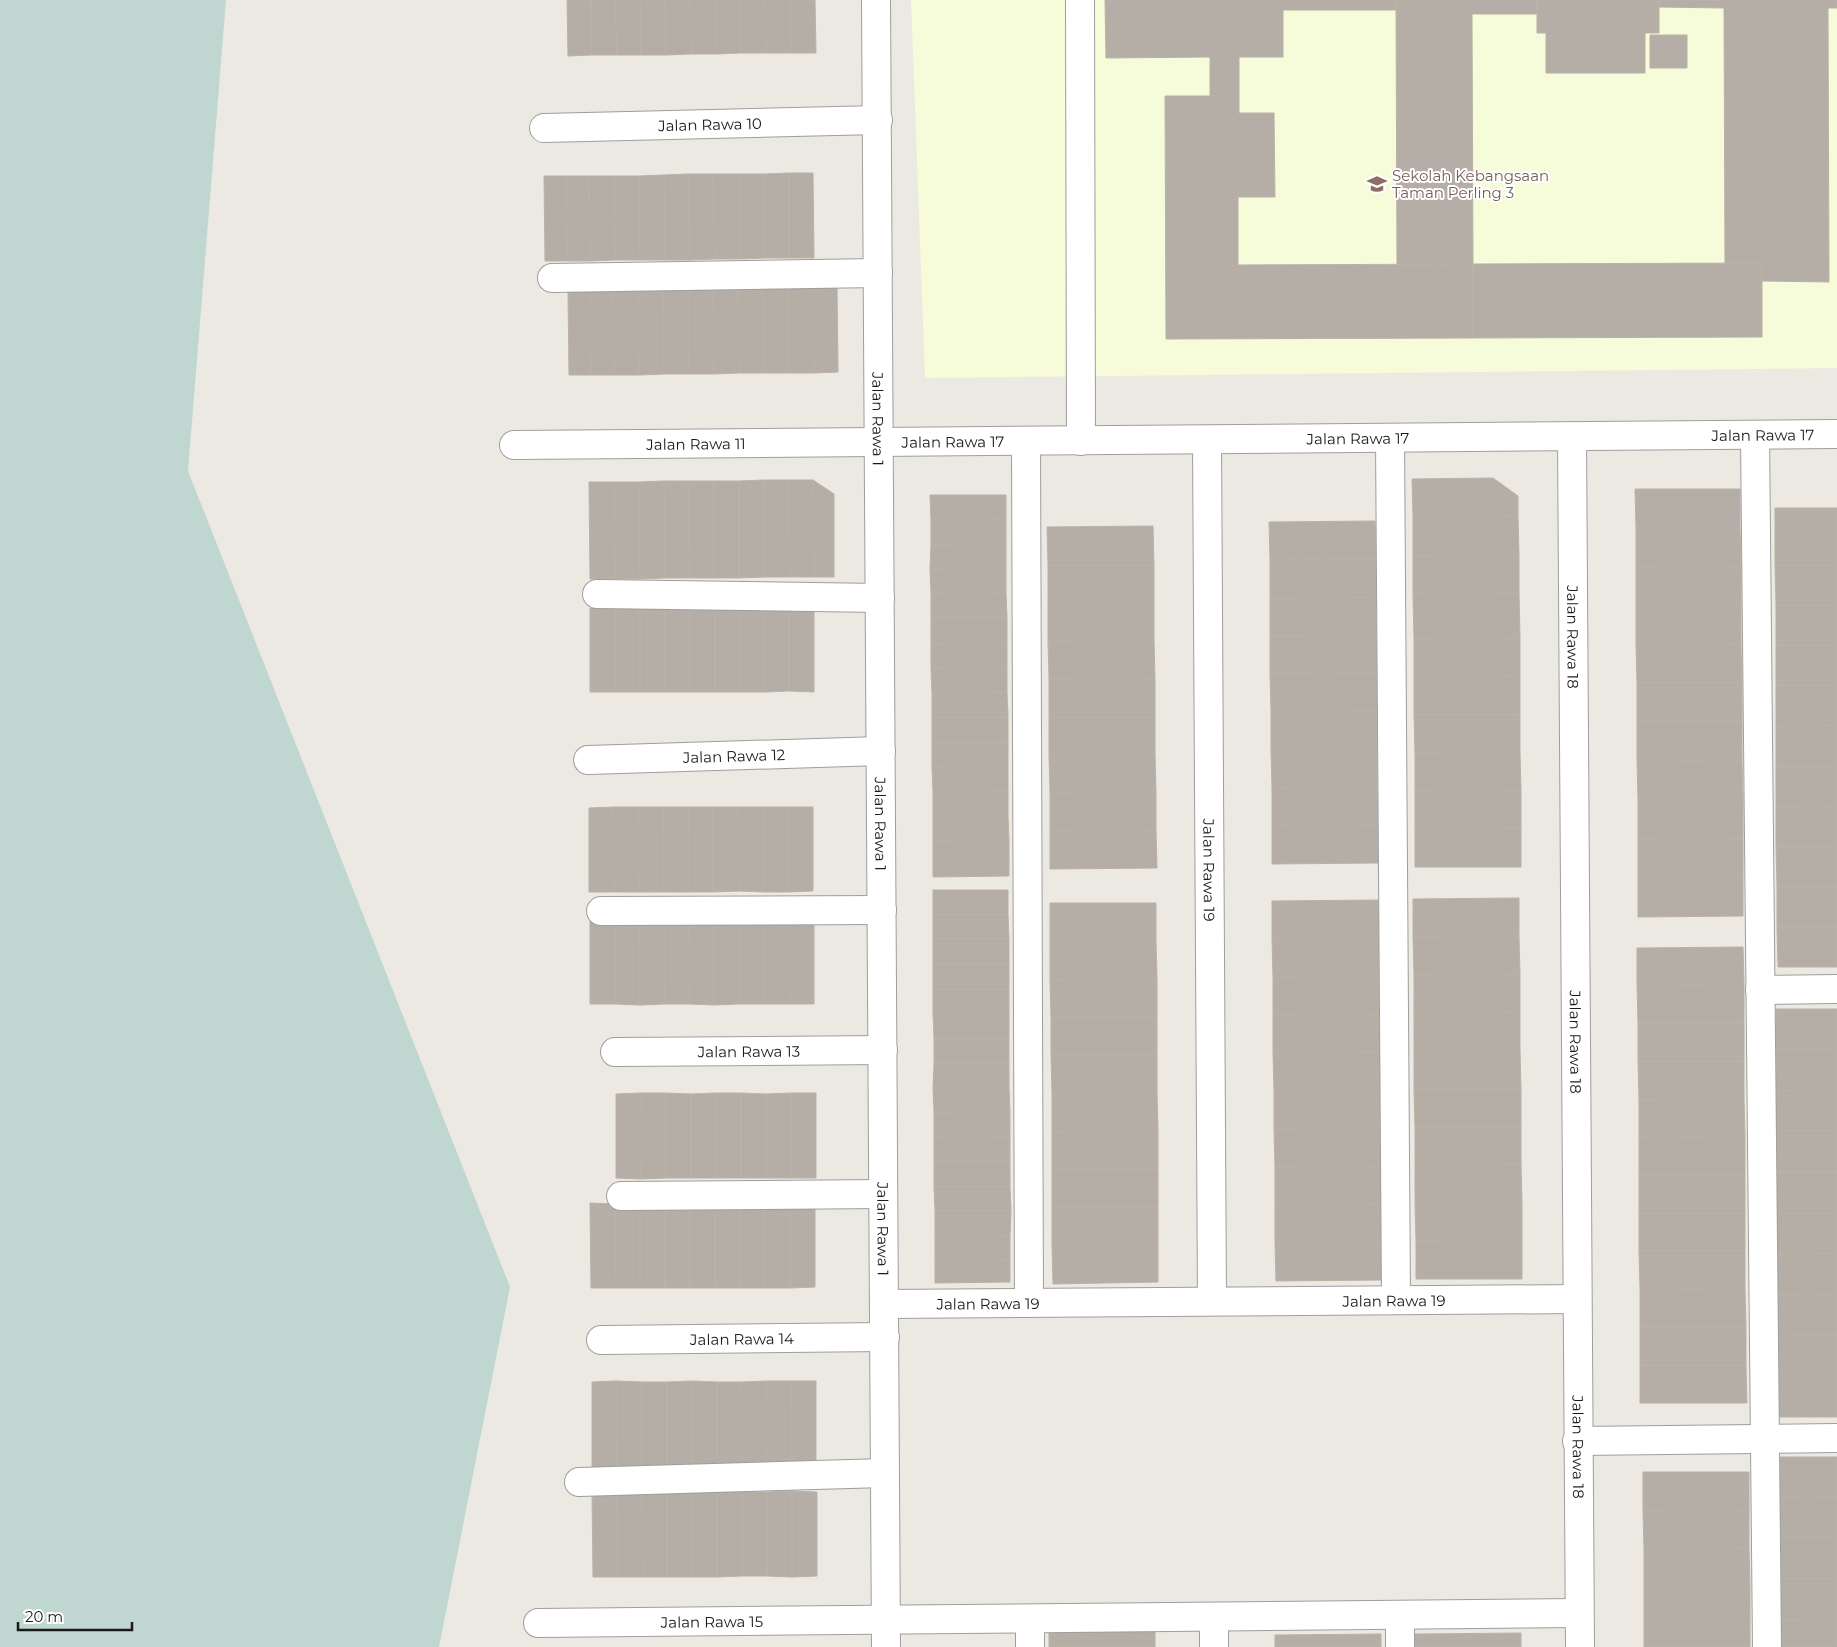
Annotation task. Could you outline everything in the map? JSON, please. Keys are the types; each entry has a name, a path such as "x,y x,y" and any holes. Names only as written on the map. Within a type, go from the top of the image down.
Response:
{"street":[{"name":"Jalan Rawa 1","path":"876,0 886,1647"},
{"path":"1080,0 1081,441"},
{"name":"Jalan Rawa 10","path":"544,128 878,120"},
{"path":"552,278 878,273"},
{"name":"Jalan Rawa 17","path":"880,442 1837,434"},
{"path":"1754,435 1766,1647"},
{"name":"Jalan Rawa 18","path":"1572,437 1577,1441 1580,1647"},
{"path":"1390,438 1396,1300"},
{"name":"Jalan Rawa 19","path":"1207,440 1212,1301"},
{"path":"1026,441 1029,1303"},
{"name":"Jalan Rawa 11","path":"514,445 880,442"},
{"path":"597,594 880,598"},
{"name":"Jalan Rawa 12","path":"588,760 881,751"},
{"path":"601,911 882,910"},
{"path":"1760,990 1837,989"},
{"name":"Jalan Rawa 13","path":"615,1052 883,1050"},
{"path":"621,1196 883,1194"},
{"name":"Jalan Rawa 19","path":"884,1304 1577,1299"},
{"name":"Jalan Rawa 14","path":"601,1340 884,1337"},
{"path":"1577,1441 1837,1438"},
{"path":"579,1482 885,1473"},
{"name":"Jalan Rawa 15","path":"538,1623 1579,1613"},
{"path":"1400,1615 1400,1647"},
{"path":"1214,1617 1214,1647"},
{"path":"1030,1619 1030,1647"}],"shaded area":[{"path":"0,0 226,0 188,471 510,1287 439,1647 0,1647"},
{"name":"Sekolah Kebangsaan Taman Perling 3","path":"911,0 1837,0 1837,368 925,378"}],"building":[{"path":"567,0 591,0 591,55 568,56"},
{"path":"591,0 615,0 617,55 591,55"},
{"path":"615,0 640,0 641,55 617,55"},
{"path":"640,0 665,0 666,55 641,55"},
{"path":"665,0 690,0 691,54 666,55"},
{"path":"690,0 715,0 716,54 691,54"},
{"path":"715,0 740,0 741,53 716,54"},
{"path":"740,0 765,0 766,53 741,53"},
{"path":"765,0 790,0 791,53 766,53"},
{"path":"790,0 815,0 816,53 791,53"},
{"path":"1105,0 1396,0 1396,10 1283,10 1283,57 1239,57 1239,96 1210,96 1210,57 1106,58"},
{"path":"1396,0 1537,0 1537,14 1472,14 1473,264 1397,265"},
{"path":"1537,0 1659,0 1659,33 1645,33 1645,73 1546,73 1546,33 1537,33"},
{"path":"1659,0 1837,0 1837,8 1828,8 1829,282 1762,281 1762,263 1725,264 1724,8 1659,7"},
{"path":"1650,35 1687,35 1687,68 1650,68"},
{"path":"1165,96 1239,96 1239,113 1274,113 1275,197 1238,197 1238,265 1473,264 1473,338 1166,339"},
{"path":"789,173 813,173 814,258 789,258"},
{"path":"789,173 789,258 765,258 764,174"},
{"path":"688,174 713,174 715,259 690,260"},
{"path":"688,174 690,260 665,260 664,175"},
{"path":"713,174 739,174 740,259 715,259"},
{"path":"739,174 764,174 765,258 740,259"},
{"path":"664,175 665,260 640,260 639,176"},
{"path":"544,176 566,176 567,261 545,261"},
{"path":"566,176 589,176 590,261 567,261"},
{"path":"589,176 614,176 615,260 590,261"},
{"path":"614,176 639,176 640,260 615,260"},
{"path":"1762,263 1762,337 1473,338 1473,264"},
{"path":"813,287 837,287 838,372 814,373"},
{"path":"813,287 814,373 789,373 788,288"},
{"path":"788,288 789,373 764,373 763,289"},
{"path":"688,289 713,289 714,374 689,374"},
{"path":"688,289 689,374 664,374 663,290"},
{"path":"713,289 738,289 739,373 714,374"},
{"path":"738,289 763,289 764,373 739,373"},
{"path":"590,290 591,375 569,375 568,291"},
{"path":"590,290 613,290 614,375 591,375"},
{"path":"613,290 638,290 639,375 614,375"},
{"path":"638,290 663,290 664,374 639,375"},
{"path":"1493,478 1518,496 1518,516 1413,517 1412,479"},
{"path":"764,480 788,480 790,577 765,577"},
{"path":"764,480 765,577 739,578 739,481"},
{"path":"788,480 813,480 814,577 790,577"},
{"path":"813,480 834,494 834,577 814,577"},
{"path":"664,481 688,481 690,578 665,578"},
{"path":"664,481 665,578 640,579 639,482"},
{"path":"688,481 714,481 714,578 690,578"},
{"path":"714,481 739,481 739,578 714,578"},
{"path":"589,482 614,482 615,579 590,579"},
{"path":"614,482 639,482 640,579 615,579"},
{"path":"1635,489 1740,489 1740,528 1636,528"},
{"path":"930,495 1006,495 1006,519 931,520"},
{"path":"1775,508 1837,508 1837,565 1775,565"},
{"path":"1518,516 1519,555 1413,556 1413,517"},
{"path":"1006,519 1006,544 931,545 931,520"},
{"path":"1375,521 1376,559 1270,560 1269,522"},
{"path":"1153,526 1154,565 1048,565 1047,527"},
{"path":"1636,528 1740,528 1741,566 1636,567"},
{"path":"1006,544 1006,568 930,569 931,545"},
{"path":"1519,555 1519,593 1413,594 1413,556"},
{"path":"1376,559 1376,597 1270,598 1270,560"},
{"path":"1048,565 1154,565 1154,602 1048,603"},
{"path":"1775,565 1837,565 1837,605 1776,605"},
{"path":"1741,566 1741,605 1636,606 1636,567"},
{"path":"1006,568 1006,593 931,594 930,569"},
{"path":"1006,593 1007,618 931,618 931,594"},
{"path":"1519,593 1520,638 1414,639 1413,594"},
{"path":"1376,597 1376,635 1270,636 1270,598"},
{"path":"1154,602 1154,640 1048,641 1048,603"},
{"path":"1741,605 1741,644 1636,645 1636,606"},
{"path":"1776,605 1837,605 1837,645 1776,645"},
{"path":"615,607 640,607 640,692 615,692"},
{"path":"615,607 615,692 590,692 590,608"},
{"path":"640,607 665,607 665,692 640,692"},
{"path":"665,607 690,607 690,692 665,692"},
{"path":"690,607 715,607 715,692 690,692"},
{"path":"715,607 739,607 740,692 715,692"},
{"path":"739,607 764,607 765,692 740,692"},
{"path":"764,607 789,607 789,691 765,692"},
{"path":"789,607 814,607 814,692 789,691"},
{"path":"931,618 1007,618 1007,643 931,644"},
{"path":"1376,635 1377,673 1270,674 1270,636"},
{"path":"1520,638 1520,676 1414,677 1414,639"},
{"path":"1154,640 1155,678 1049,679 1048,641"},
{"path":"1007,643 1007,667 931,668 931,644"},
{"path":"1741,644 1742,683 1637,683 1636,645"},
{"path":"1776,645 1837,645 1837,685 1776,685"},
{"path":"1007,667 1007,692 932,693 931,668"},
{"path":"1377,673 1377,711 1271,712 1270,674"},
{"path":"1520,676 1520,715 1414,715 1414,677"},
{"path":"1155,678 1155,717 1049,717 1049,679"},
{"path":"1637,683 1742,683 1742,722 1637,722"},
{"path":"1776,685 1837,685 1837,725 1776,726"},
{"path":"1007,692 1008,717 932,717 932,693"},
{"path":"1377,711 1377,749 1271,750 1271,712"},
{"path":"1414,715 1520,715 1520,752 1415,753"},
{"path":"932,717 1008,717 1008,742 932,742"},
{"path":"1049,717 1155,717 1155,754 1049,755"},
{"path":"1637,722 1742,722 1742,760 1637,762"},
{"path":"1837,725 1837,766 1776,766 1776,726"},
{"path":"932,742 1008,742 1008,766 932,767"},
{"path":"1377,749 1377,787 1272,788 1271,750"},
{"path":"1520,752 1521,790 1415,791 1415,753"},
{"path":"1155,754 1156,792 1050,793 1049,755"},
{"path":"1742,760 1743,800 1638,800 1637,762"},
{"path":"1008,766 1008,791 933,792 932,767"},
{"path":"1776,766 1837,766 1837,806 1776,807"},
{"path":"1377,787 1378,825 1272,826 1272,788"},
{"path":"1521,790 1521,828 1415,829 1415,791"},
{"path":"1008,791 1008,816 933,816 933,792"},
{"path":"1156,792 1156,830 1050,831 1050,793"},
{"path":"1638,800 1743,800 1743,838 1638,839"},
{"path":"1837,806 1837,846 1776,846 1776,807"},
{"path":"613,807 638,807 639,892 614,892"},
{"path":"613,807 614,892 589,892 589,808"},
{"path":"638,807 663,807 664,892 639,892"},
{"path":"663,807 689,807 688,892 664,892"},
{"path":"689,807 713,807 713,892 688,892"},
{"path":"713,807 738,807 739,891 713,892"},
{"path":"738,807 763,807 764,892 739,891"},
{"path":"763,807 788,807 788,892 764,892"},
{"path":"788,807 813,807 813,891 788,892"},
{"path":"933,816 1008,816 1009,840 933,841"},
{"path":"1378,825 1378,863 1272,864 1272,826"},
{"path":"1521,828 1521,867 1415,867 1415,829"},
{"path":"1156,830 1157,868 1050,869 1050,831"},
{"path":"1743,838 1743,877 1638,878 1638,839"},
{"path":"1009,840 1009,876 933,877 933,841"},
{"path":"1776,846 1837,846 1837,887 1777,887"},
{"path":"1743,877 1743,916 1638,917 1638,878"},
{"path":"1777,887 1837,887 1837,927 1777,927"},
{"path":"933,890 1008,890 1008,915 933,915"},
{"path":"1519,898 1519,936 1413,937 1413,899"},
{"path":"1378,900 1379,938 1272,939 1272,901"},
{"path":"1050,903 1156,903 1156,941 1050,942"},
{"path":"933,915 1008,915 1009,939 933,939"},
{"path":"714,919 740,920 739,1004 714,1005"},
{"path":"714,919 714,1005 690,1004 689,920"},
{"path":"764,919 789,919 790,1004 764,1004"},
{"path":"764,919 764,1004 739,1004 740,920"},
{"path":"789,919 814,919 814,1004 790,1004"},
{"path":"590,920 615,920 615,1004 590,1004"},
{"path":"615,920 639,920 640,1005 615,1004"},
{"path":"639,920 664,920 665,1004 640,1005"},
{"path":"664,920 689,920 690,1004 665,1004"},
{"path":"1777,927 1837,927 1837,967 1778,967"},
{"path":"1519,936 1520,974 1414,975 1413,937"},
{"path":"1379,938 1379,976 1273,977 1272,939"},
{"path":"933,939 1009,939 1009,964 933,964"},
{"path":"1156,941 1157,979 1050,980 1050,942"},
{"path":"1743,947 1744,984 1637,986 1637,948"},
{"path":"933,964 1009,964 1009,989 933,989"},
{"path":"1520,974 1520,1012 1414,1013 1414,975"},
{"path":"1379,976 1379,1014 1273,1015 1273,977"},
{"path":"1157,979 1157,1017 1051,1017 1050,980"},
{"path":"1744,984 1744,1023 1638,1023 1637,986"},
{"path":"933,989 1009,989 1009,1013 933,1014"},
{"path":"1776,1009 1837,1009 1837,1050 1776,1050"},
{"path":"1520,1012 1520,1050 1414,1051 1414,1013"},
{"path":"1009,1013 1009,1038 934,1038 933,1014"},
{"path":"1379,1014 1380,1052 1273,1053 1273,1015"},
{"path":"1051,1017 1157,1017 1157,1055 1051,1055"},
{"path":"1638,1023 1744,1023 1744,1061 1638,1061"},
{"path":"934,1038 1009,1038 1009,1063 934,1063"},
{"path":"1520,1050 1521,1089 1414,1089 1414,1051"},
{"path":"1776,1050 1837,1050 1837,1090 1776,1091"},
{"path":"1380,1052 1380,1090 1274,1091 1273,1053"},
{"path":"1051,1055 1157,1055 1157,1093 1052,1094"},
{"path":"1638,1061 1744,1061 1744,1099 1639,1100"},
{"path":"934,1063 1009,1063 1009,1088 933,1088"},
{"path":"933,1088 1009,1088 1010,1112 934,1113"},
{"path":"1414,1089 1521,1089 1521,1127 1415,1127"},
{"path":"1380,1090 1380,1128 1274,1129 1274,1091"},
{"path":"1837,1090 1837,1131 1777,1131 1776,1091"},
{"path":"642,1093 666,1093 666,1178 641,1179"},
{"path":"642,1093 641,1179 616,1178 616,1094"},
{"path":"666,1093 691,1094 691,1178 666,1178"},
{"path":"716,1093 741,1093 741,1178 716,1178"},
{"path":"716,1093 716,1178 691,1178 691,1094"},
{"path":"741,1093 766,1094 766,1178 741,1178"},
{"path":"791,1093 816,1093 816,1178 791,1178"},
{"path":"791,1093 791,1178 766,1178 766,1094"},
{"path":"1157,1093 1158,1130 1052,1132 1052,1094"},
{"path":"1744,1099 1745,1136 1639,1138 1639,1100"},
{"path":"1010,1112 1010,1137 934,1138 934,1113"},
{"path":"1415,1127 1521,1127 1521,1164 1415,1165"},
{"path":"1380,1128 1381,1166 1275,1167 1274,1129"},
{"path":"1158,1130 1158,1169 1052,1169 1052,1132"},
{"path":"1777,1131 1837,1131 1837,1172 1777,1172"},
{"path":"1745,1136 1745,1175 1639,1175 1639,1138"},
{"path":"1010,1137 1010,1162 934,1162 934,1138"},
{"path":"934,1162 1010,1162 1010,1187 934,1187"},
{"path":"1521,1164 1522,1202 1415,1203 1415,1165"},
{"path":"1381,1166 1381,1204 1275,1205 1275,1167"},
{"path":"1052,1169 1158,1169 1158,1207 1052,1207"},
{"path":"1777,1172 1837,1172 1837,1213 1777,1213"},
{"path":"1639,1175 1745,1175 1745,1213 1639,1213"},
{"path":"934,1187 1010,1187 1011,1211 935,1211"},
{"path":"1522,1202 1522,1240 1416,1241 1415,1203"},
{"path":"590,1203 615,1204 616,1288 591,1288"},
{"path":"640,1203 665,1203 665,1288 640,1288"},
{"path":"640,1203 640,1288 616,1288 615,1204"},
{"path":"665,1203 690,1203 690,1288 665,1288"},
{"path":"690,1203 715,1203 715,1288 690,1288"},
{"path":"715,1203 740,1203 740,1288 715,1288"},
{"path":"740,1203 764,1203 765,1288 740,1288"},
{"path":"764,1203 790,1203 790,1288 765,1288"},
{"path":"790,1203 815,1203 815,1287 790,1288"},
{"path":"1381,1204 1381,1242 1275,1243 1275,1205"},
{"path":"1052,1207 1158,1207 1158,1245 1052,1246"},
{"path":"935,1211 1011,1211 1010,1236 935,1237"},
{"path":"1639,1213 1745,1213 1745,1251 1639,1251"},
{"path":"1777,1213 1837,1213 1837,1253 1777,1254"},
{"path":"1010,1236 1010,1260 935,1261 935,1237"},
{"path":"1522,1240 1522,1279 1416,1279 1416,1241"},
{"path":"1381,1242 1382,1280 1276,1281 1275,1243"},
{"path":"1158,1245 1158,1282 1053,1284 1052,1246"},
{"path":"1639,1251 1745,1251 1745,1288 1640,1290"},
{"path":"1837,1253 1837,1294 1778,1295 1777,1254"},
{"path":"1010,1260 1010,1282 935,1283 935,1261"},
{"path":"1745,1288 1746,1327 1640,1327 1640,1290"},
{"path":"1837,1294 1837,1335 1778,1336 1778,1295"},
{"path":"1640,1327 1746,1327 1746,1365 1640,1365"},
{"path":"1837,1335 1837,1376 1779,1376 1778,1336"},
{"path":"1640,1365 1746,1365 1747,1403 1640,1403"},
{"path":"1779,1376 1837,1376 1837,1417 1779,1417"},
{"path":"616,1381 642,1382 642,1466 617,1467"},
{"path":"616,1381 617,1467 592,1467 592,1382"},
{"path":"692,1381 717,1382 717,1466 692,1467"},
{"path":"692,1381 692,1467 667,1466 667,1382"},
{"path":"766,1381 791,1381 792,1466 767,1466"},
{"path":"766,1381 767,1466 742,1466 741,1382"},
{"path":"791,1381 816,1381 816,1466 792,1466"},
{"path":"642,1382 667,1382 667,1466 642,1466"},
{"path":"717,1382 741,1382 742,1466 717,1466"},
{"path":"1780,1457 1837,1457 1837,1497 1780,1498"},
{"path":"1643,1472 1749,1472 1749,1510 1643,1511"},
{"path":"792,1491 817,1492 817,1576 792,1577"},
{"path":"792,1491 792,1577 767,1576 767,1492"},
{"path":"592,1492 617,1492 618,1577 593,1577"},
{"path":"617,1492 642,1492 643,1577 618,1577"},
{"path":"642,1492 667,1492 667,1577 643,1577"},
{"path":"667,1492 692,1492 692,1577 667,1577"},
{"path":"692,1492 717,1492 717,1577 692,1577"},
{"path":"717,1492 742,1492 742,1576 717,1577"},
{"path":"742,1492 767,1492 767,1576 742,1576"},
{"path":"1837,1497 1837,1538 1781,1538 1780,1498"},
{"path":"1749,1510 1749,1548 1644,1549 1643,1511"},
{"path":"1781,1538 1837,1538 1837,1579 1781,1579"},
{"path":"1749,1548 1750,1586 1644,1587 1644,1549"},
{"path":"1781,1579 1837,1579 1837,1619 1781,1620"},
{"path":"1750,1586 1750,1624 1644,1624 1644,1587"},
{"path":"1837,1619 1837,1647 1782,1647 1781,1620"},
{"path":"1644,1624 1750,1624 1750,1647 1644,1647"},
{"path":"1049,1630 1155,1630 1155,1647 1049,1647"},
{"path":"1521,1633 1521,1647 1415,1647 1415,1634"},
{"path":"1381,1634 1381,1647 1275,1647 1275,1635"}],"place":[{"name":"Sekolah Kebangsaan Taman Perling 3","path":"1377,184"}]}
